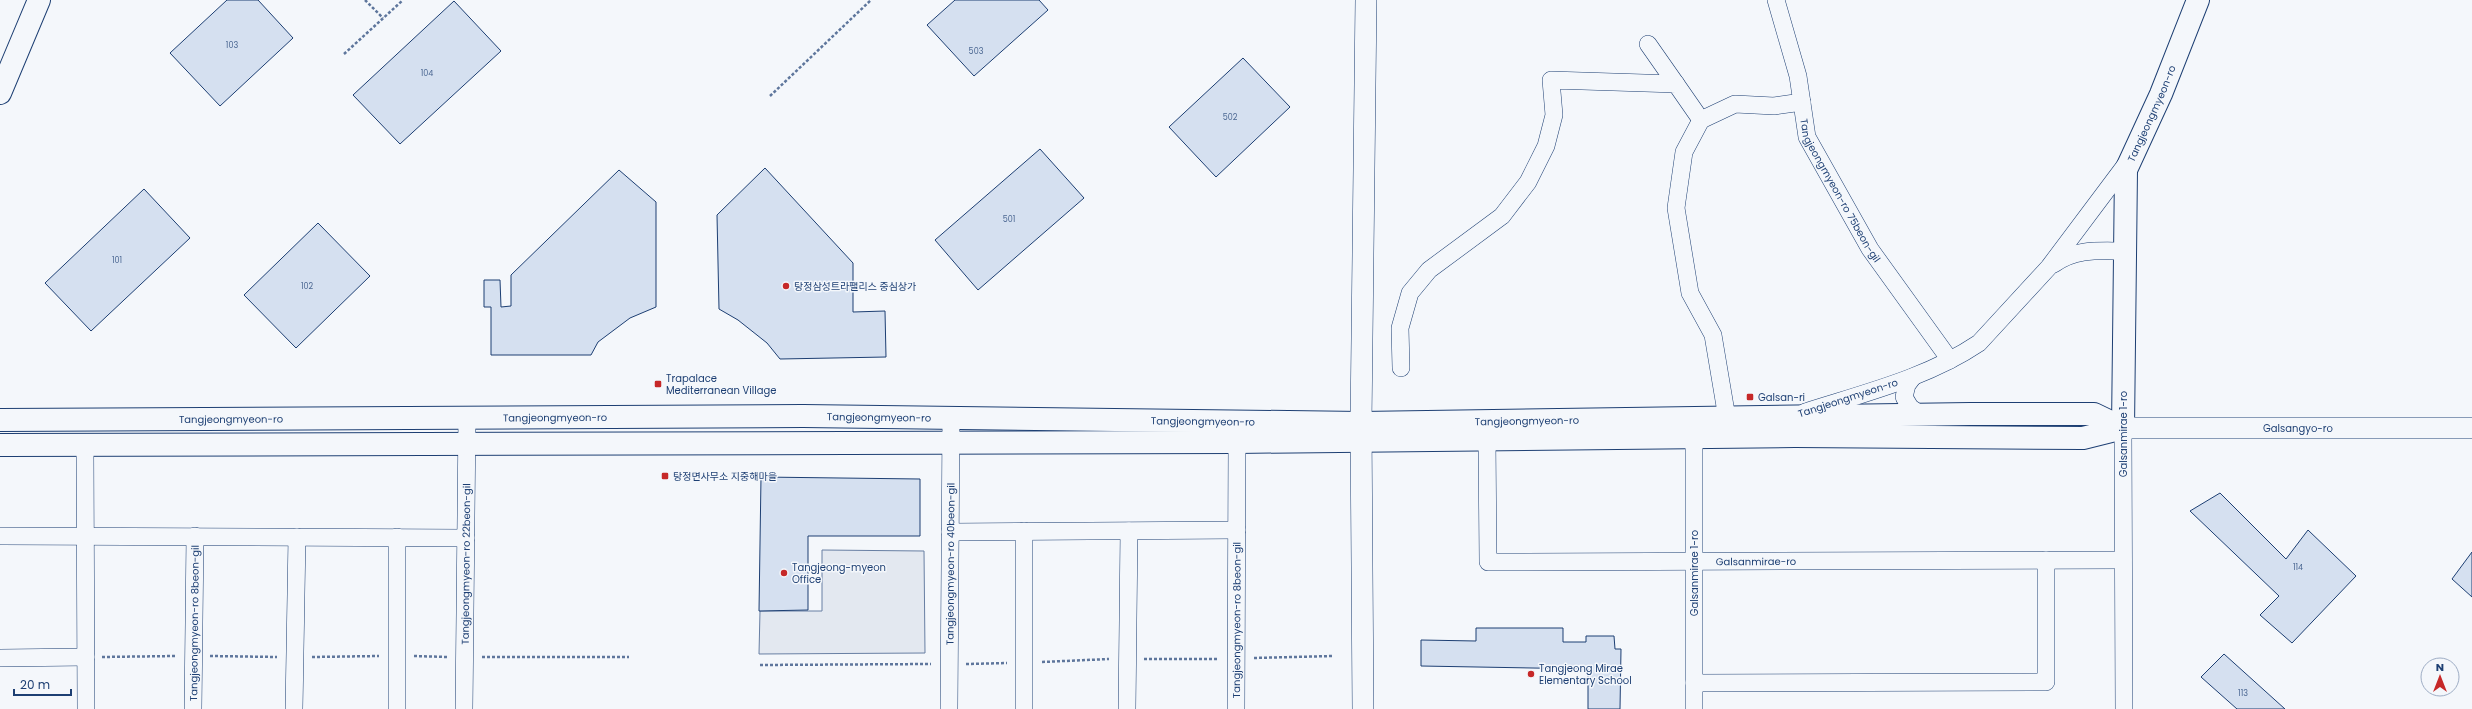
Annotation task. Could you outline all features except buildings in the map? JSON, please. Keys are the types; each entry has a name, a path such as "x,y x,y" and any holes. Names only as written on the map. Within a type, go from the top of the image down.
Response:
{"main road":[{"path":"0,93 39,0"},
{"name":"Tangjeongmyeon-ro","path":"2129,160 2158,100 2198,0"},
{"name":"Galsanmirae 1-ro","path":"2123,428 2125,176 2129,160"},
{"path":"1789,426 1921,415 2094,414 2123,428"},
{"name":"Tangjeongmyeon-ro","path":"0,420 467,419 803,416 951,418 1361,432 1487,439 1694,437 1789,426"},
{"name":"Tangjeongmyeon-ro","path":"0,445 85,447 467,443 1237,442 1361,432 1727,418 1789,426"},
{"path":"1789,426 2083,438 2123,428"}],"street":[{"path":"1363,709 1361,432 1366,0"},
{"name":"Tangjeongmyeon-ro 75beon-gil","path":"1776,0 1798,76 1807,137 1870,249 1950,360"},
{"path":"1648,44 1701,120"},
{"path":"1401,368 1400,328 1410,293 1430,270 1466,241 1502,216 1528,182 1546,146 1554,115 1551,80 1676,84"},
{"path":"1727,418 1713,335 1690,293 1676,208 1684,152 1701,120 1736,104 1774,106 1802,102"},
{"name":"Tangjeongmyeon-ro","path":"1789,426 1913,377 1950,360 1979,343 2049,267 2129,160"},
{"path":"2049,267 2065,257 2083,251 2125,251"},
{"path":"1913,377 1906,385 1904,397 1910,407 1921,415"},
{"name":"Tangjeongmyeon-ro 40beon-gil","path":"949,709 951,418"},
{"name":"Tangjeongmyeon-ro 22beon-gil","path":"464,709 467,419"},
{"name":"Galsangyo-ro","path":"2123,428 2472,428"},
{"name":"Galsanmirae 1-ro","path":"2123,428 2124,709"},
{"name":"Galsanmirae 1-ro","path":"1694,437 1694,709"},
{"name":"Galsanmirae-ro","path":"1487,439 1488,562 2123,560"},
{"name":"Tangjeongmyeon-ro 8beon-gil","path":"1236,709 1237,442"},
{"path":"85,447 86,709"},
{"name":"Tangjeongmyeon-ro 8beon-gil","path":"950,532 1237,530"},
{"path":"1024,531 1024,709"},
{"path":"1127,709 1129,531"},
{"name":"Tangjeongmyeon-ro 8beon-gil","path":"0,536 466,538"},
{"name":"Tangjeongmyeon-ro 8beon-gil","path":"192,709 195,536"},
{"path":"294,709 297,537"},
{"path":"397,537 397,709"},
{"path":"1694,683 2046,682 2046,560"},
{"path":"0,658 86,657"}],"path":[{"path":"365,0 383,18"},
{"path":"344,54 403,0"},
{"path":"770,96 871,0"},
{"path":"760,665 1024,663 1128,658 1333,656"},
{"path":"86,657 629,657"}],"shaded area":[{"path":"822,550 924,551 925,653 759,654 760,611 822,611"}],"place":[{"name":"탕정삼성트라팰리스 중심상가","path":"786,286"},
{"name":"Trapalace Mediterranean Village","path":"658,384"},
{"name":"Galsan-ri","path":"1750,397"},
{"name":"탕정면사무소 지중해마을","path":"665,476"},
{"name":"Tangjeong-myeon Office","path":"784,573"},
{"name":"Tangjeong Mirae Elementary School","path":"1531,674"}]}
